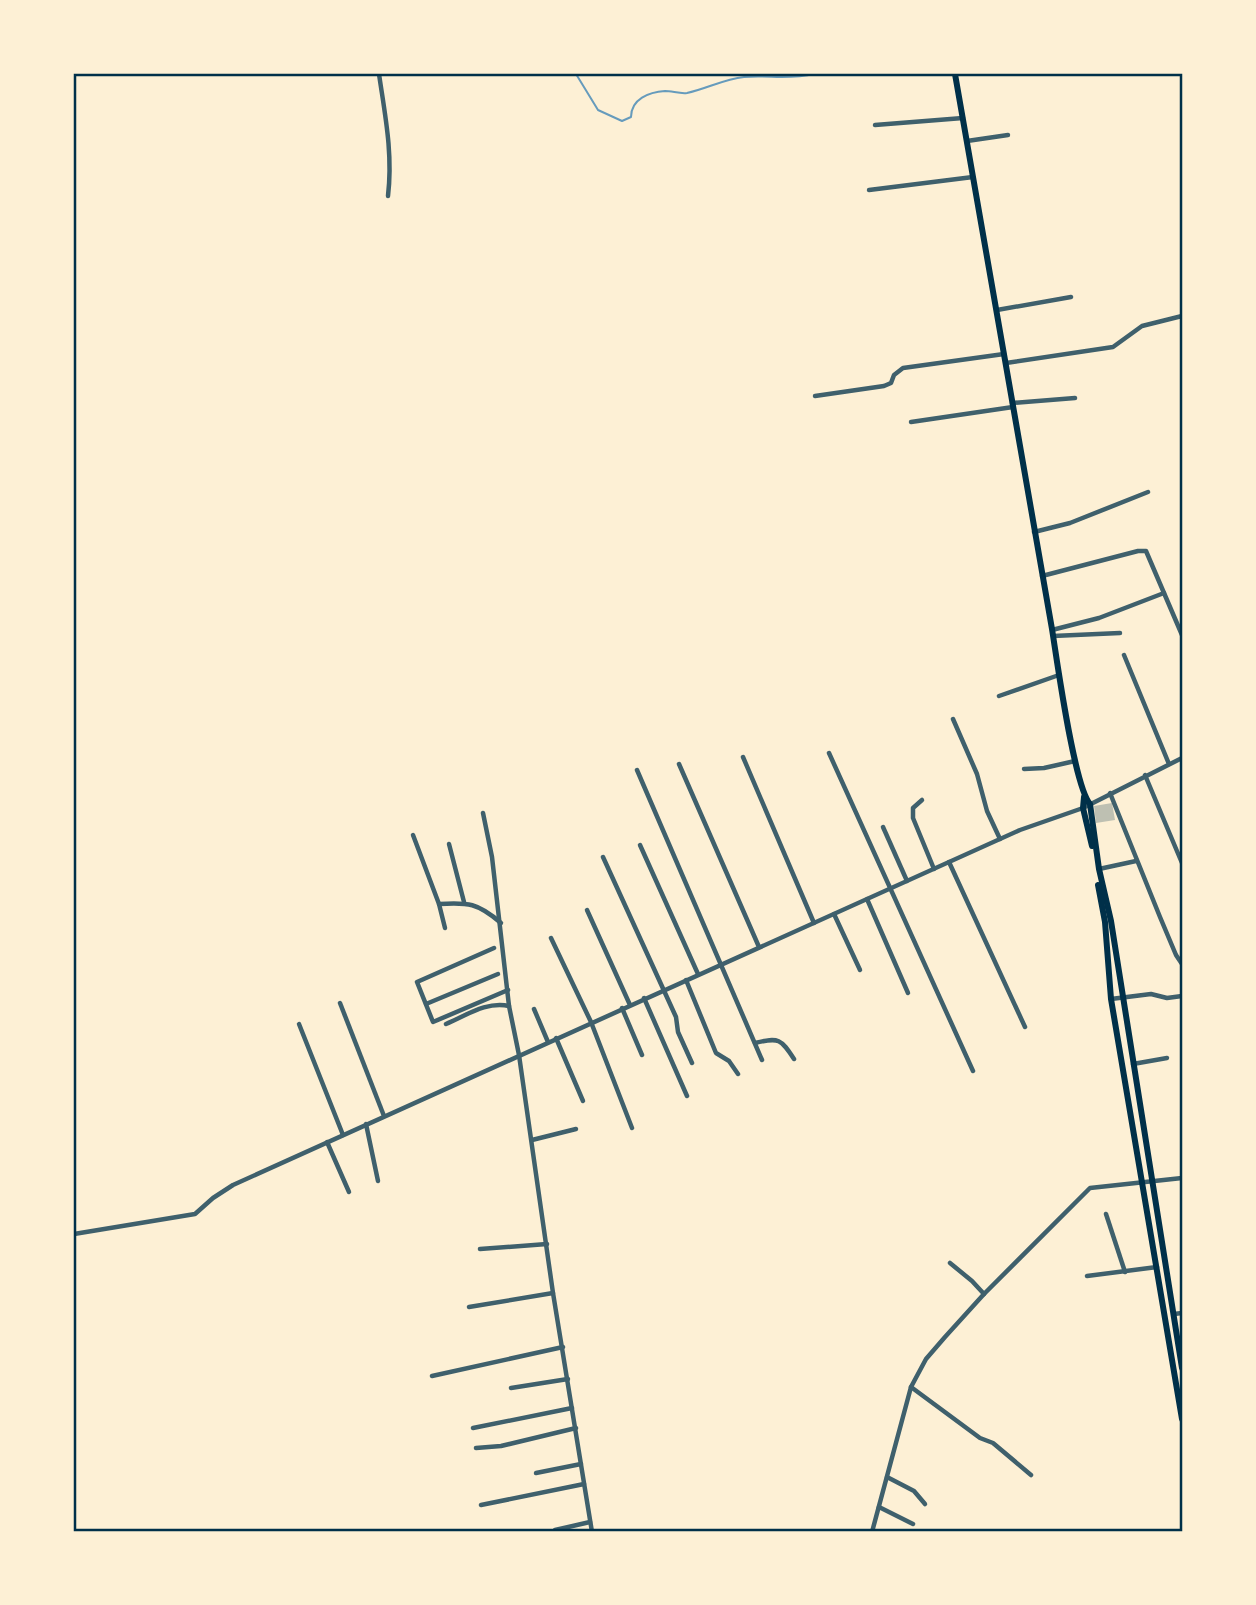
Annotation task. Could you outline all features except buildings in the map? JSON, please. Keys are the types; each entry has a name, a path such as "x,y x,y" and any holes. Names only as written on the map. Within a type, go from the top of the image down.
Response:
{"main road":[{"path":"955,74 1059,675 1084,797 1083,808 1108,922 1111,999 1182,1419"},
{"path":"1084,797 1090,804 1182,1368"}],"street":[{"path":"379,74 390,144 388,196"},
{"path":"875,125 963,118"},
{"path":"967,141 1008,135"},
{"path":"869,190 973,177"},
{"path":"996,310 1072,297"},
{"path":"1005,363 1113,347 1142,326 1182,316"},
{"path":"815,396 884,386 891,383 894,375 903,368 1004,355"},
{"path":"911,422 1012,405 1075,398"},
{"path":"1034,532 1070,523 1148,492"},
{"path":"1042,576 1142,550 1149,555 1182,635"},
{"path":"1052,633 1164,593"},
{"path":"1052,633 1120,633"},
{"path":"1124,655 1169,764"},
{"path":"999,696 1059,675"},
{"path":"953,719 977,774 987,811 1000,839"},
{"path":"829,753 974,1071"},
{"path":"743,757 814,923"},
{"path":"74,1234 195,1214 233,1185 1000,839 1083,808 1182,758"},
{"path":"1024,769 1045,768 1076,760"},
{"path":"679,764 759,947"},
{"path":"638,770 719,965 762,1060"},
{"path":"1145,775 1182,863"},
{"path":"1110,793 1136,861 1182,964"},
{"path":"922,800 914,808 913,818 934,869"},
{"path":"483,813 501,923 509,1006 519,1055 553,1293 592,1531"},
{"path":"883,827 907,881"},
{"path":"413,835 439,904 445,928"},
{"path":"449,844 464,902"},
{"path":"640,845 698,974"},
{"path":"603,858 676,1017 677,1030 692,1063"},
{"path":"1099,869 1136,861"},
{"path":"949,862 1025,1027"},
{"path":"867,899 908,993"},
{"path":"439,904 464,902 484,908 501,923"},
{"path":"587,910 630,1005"},
{"path":"834,914 860,970"},
{"path":"551,939 591,1022 632,1128"},
{"path":"494,948 417,982 433,1021 508,990"},
{"path":"426,1004 498,974"},
{"path":"686,980 716,1053 729,1061 738,1074"},
{"path":"1111,999 1151,994 1167,998 1182,996"},
{"path":"644,998 687,1096"},
{"path":"340,1003 384,1116"},
{"path":"446,1024 488,1005 509,1006"},
{"path":"622,1008 642,1055"},
{"path":"534,1009 548,1042"},
{"path":"299,1024 343,1135"},
{"path":"556,1038 583,1101"},
{"path":"755,1043 776,1039 783,1041 794,1059"},
{"path":"1132,1064 1167,1058"},
{"path":"366,1124 378,1181"},
{"path":"532,1140 576,1129"},
{"path":"327,1142 349,1192"},
{"path":"872,1531 911,1387 926,1359 984,1294 1090,1188 1182,1178"},
{"path":"1106,1214 1125,1272"},
{"path":"480,1249 547,1244"},
{"path":"950,1264 984,1294"},
{"path":"1087,1276 1157,1267"},
{"path":"469,1307 553,1293"},
{"path":"1174,1314 1182,1313"},
{"path":"432,1376 563,1347"},
{"path":"511,1388 568,1379"},
{"path":"911,1387 980,1438 993,1443 1031,1475"},
{"path":"473,1428 572,1408"},
{"path":"477,1448 501,1446 576,1428"},
{"path":"536,1473 581,1464"},
{"path":"887,1477 914,1491 925,1504"},
{"path":"481,1505 584,1484"},
{"path":"879,1507 913,1524"},
{"path":"555,1530 590,1522"}],"waterway":[{"path":"576,74 598,110 622,121 631,117 638,101 653,93 687,93 744,77 796,77 814,74"}]}
